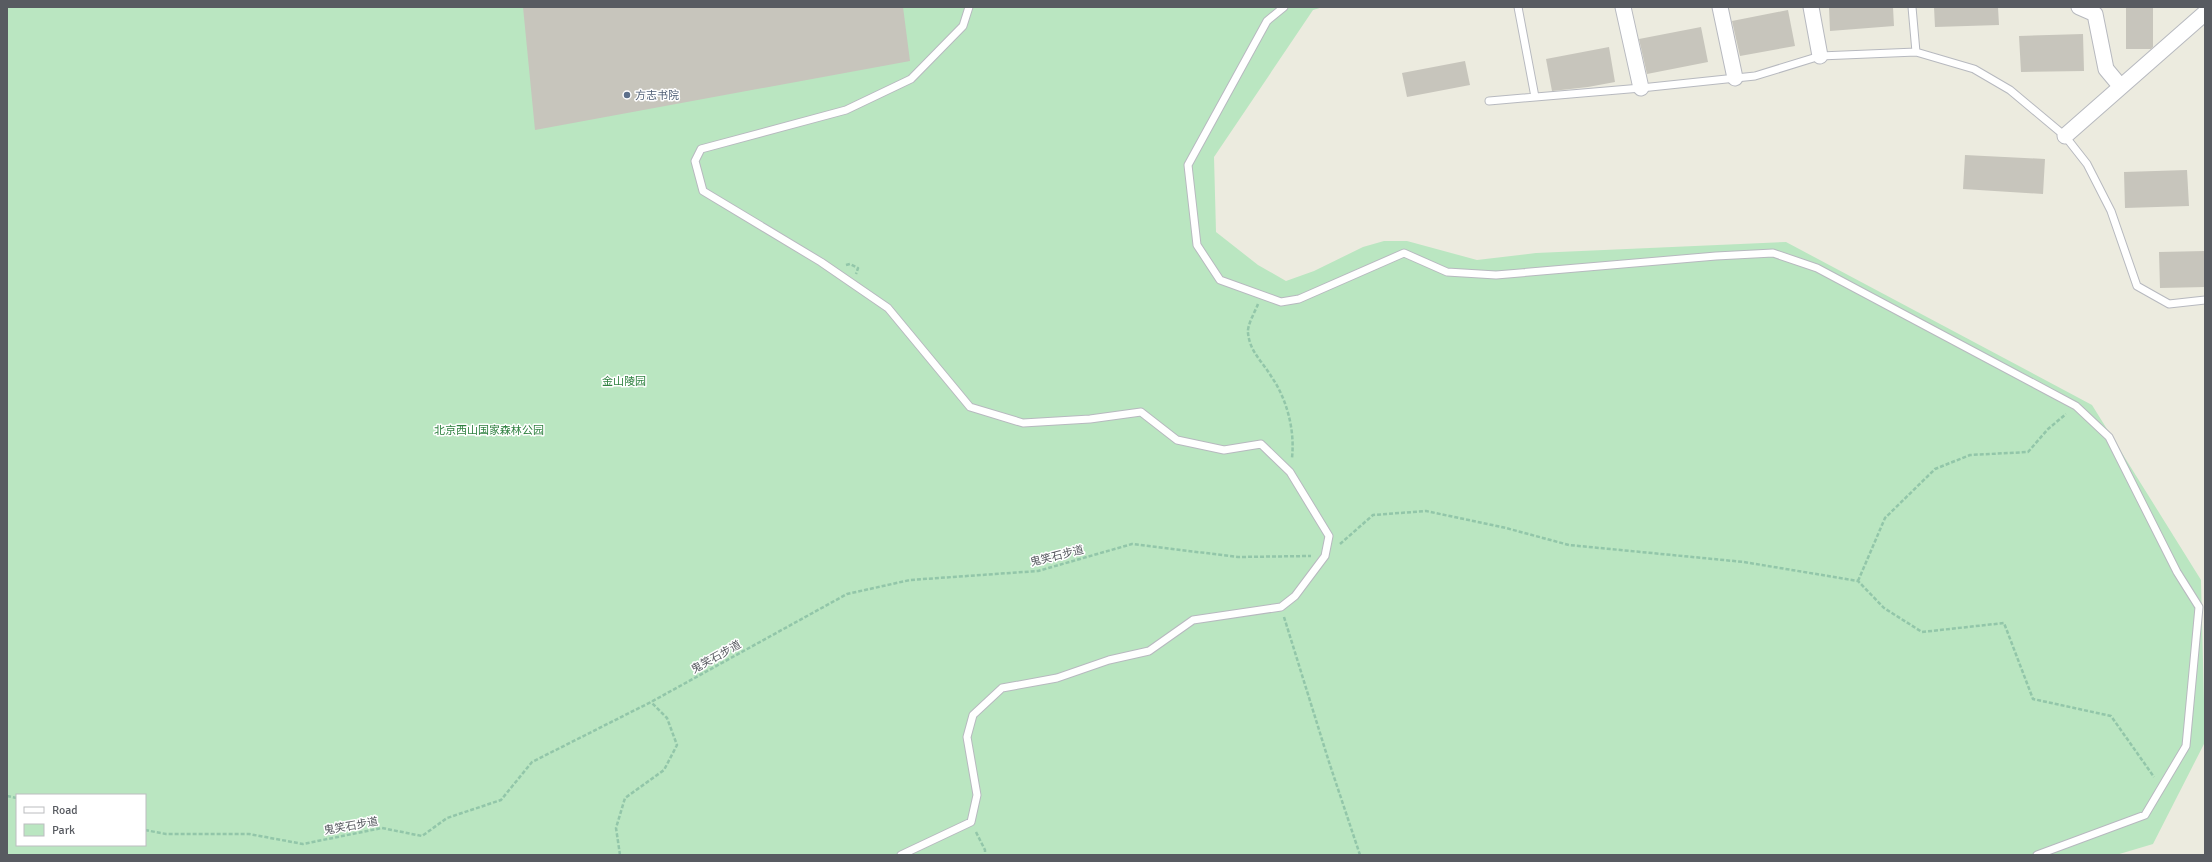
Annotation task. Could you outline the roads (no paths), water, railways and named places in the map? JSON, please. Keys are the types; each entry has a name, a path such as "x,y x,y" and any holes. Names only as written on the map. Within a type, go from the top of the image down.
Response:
{"street":[{"path":"1623,7 1641,88"},
{"path":"1720,7 1735,78"},
{"path":"1811,7 1820,56"},
{"path":"2079,7 2095,14 2106,69 2121,87"},
{"path":"2065,136 2205,13"}],"lane":[{"path":"901,855 971,822 977,795 967,737 973,715 1002,688 1058,678 1109,660 1149,651 1193,620 1281,607 1295,596 1325,556 1329,536 1290,472 1262,444 1224,450 1177,440 1141,412 1090,419 1023,423 970,407 888,308 821,262 703,191 695,161 701,148 846,110 910,79 963,26 969,7"},
{"path":"1284,7 1267,21 1188,165 1196,245 1220,280 1281,302 1299,299 1404,253 1447,272 1496,275 1708,256 1773,253 1817,268 2076,406 2109,437 2177,572 2199,607 2186,746 2145,815 2037,855"},
{"path":"1518,7 1535,97"},
{"path":"1912,7 1916,52"},
{"path":"1489,101 1641,88 1755,76 1820,56 1916,52 1980,73 2010,90 2065,136 2087,164 2111,211 2137,286 2169,304 2205,300"}],"place":[{"name":"方志书院","path":"627,95"}],"park label":[{"name":"金山陵园","path":"624,381"},
{"name":"北京西山国家森林公园","path":"489,430"}]}
